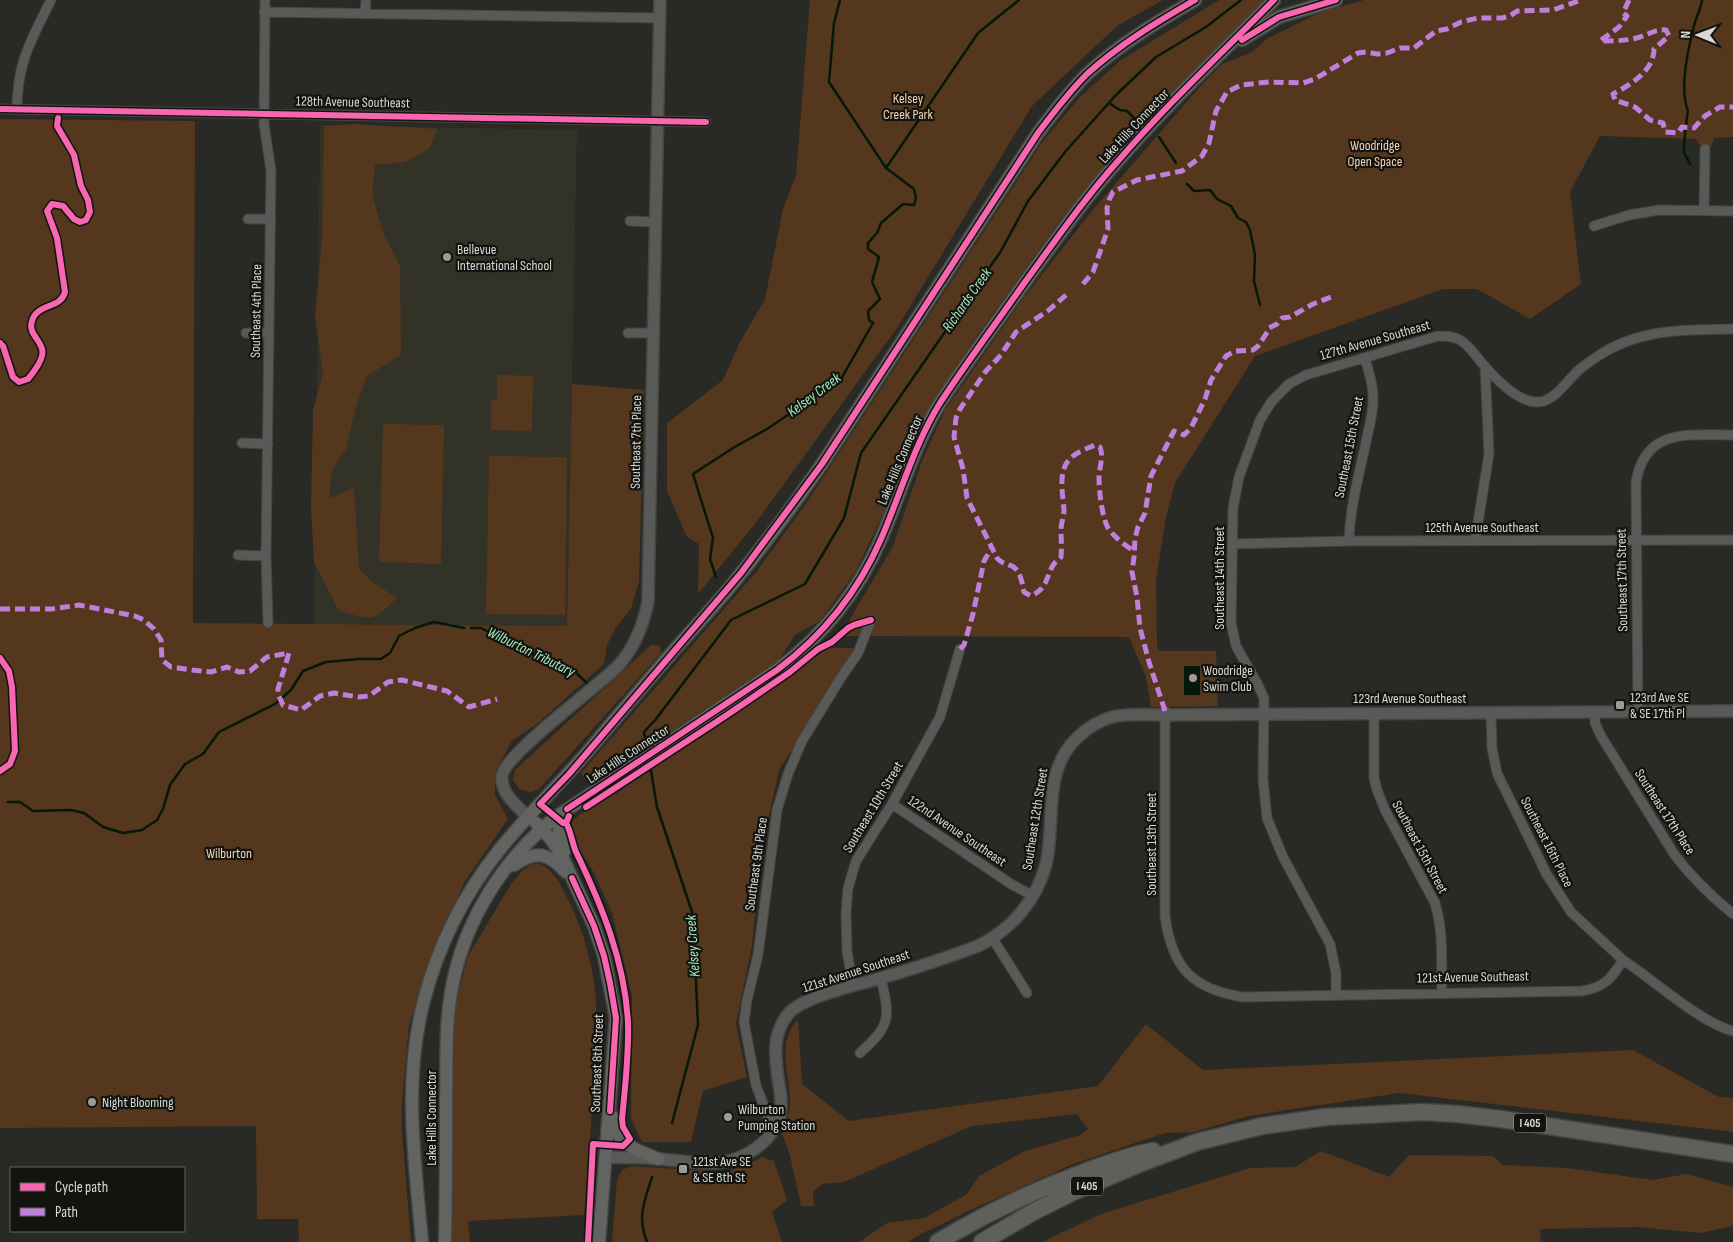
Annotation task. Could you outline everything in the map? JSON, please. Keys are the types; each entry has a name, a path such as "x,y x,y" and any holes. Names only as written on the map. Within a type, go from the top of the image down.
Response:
{"highway":[{"name":"I 405","path":"982,1242 1033,1212 1072,1193 1144,1162 1197,1142 1215,1136 1262,1126 1325,1116 1405,1112 1458,1114 1733,1154"},
{"path":"938,1242 994,1210 1057,1182 1130,1155 1197,1142"}],"main road":[{"name":"Lake Hills Connector","path":"422,1242 412,1131 411,1091 413,1057 423,1004 438,955 464,903 496,855 699,623 741,573 791,508 822,464 1038,133 1063,101 1086,75 1111,54 1150,27 1195,0"},
{"name":"Lake Hills Connector","path":"445,1242 449,1007 457,964 464,944 495,881 541,828 777,670 806,648 819,635 849,595 871,561 923,434 941,403 989,333 1098,184 1148,127 1274,0"},
{"path":"1220,55 1262,26 1279,17 1336,0"},
{"path":"567,809 560,820 558,829 572,878"},
{"name":"Southeast 8th Street","path":"528,817 541,828 561,854 594,926 604,956 616,1018 599,1242"},
{"path":"503,872 527,856 542,855 557,862 572,878"},
{"path":"610,1111 619,1135 626,1143 658,1159"}],"street":[{"path":"17,109 17,91 23,61 51,0"},
{"name":"Southeast 4th Place","path":"265,0 264,113 271,171 266,556 268,623"},
{"path":"365,14 366,0"},
{"name":"Southeast 7th Place","path":"528,817 513,802 504,788 501,778 506,766 526,746 617,667 633,645 644,620 648,602 660,0"},
{"path":"264,12 659,18"},
{"name":"128th Avenue Southeast","path":"0,109 706,122"},
{"path":"1704,210 1705,149"},
{"path":"1594,226 1615,218 1646,211 1733,211"},
{"path":"248,218 271,219"},
{"path":"630,221 656,222"},
{"name":"127th Avenue Southeast","path":"1252,440 1260,420 1272,401 1289,384 1321,370 1427,338 1446,336 1460,340 1511,391 1522,398 1537,402 1552,397 1579,370 1598,355 1639,336 1661,331 1733,329"},
{"path":"246,333 269,333"},
{"path":"628,333 654,334"},
{"name":"Southeast 15th Street","path":"1349,541 1353,496 1369,429 1374,398 1365,358"},
{"path":"1475,542 1489,454 1485,366"},
{"name":"Southeast 17th Street","path":"1638,712 1636,482 1640,462 1648,451 1660,442 1681,435 1733,435"},
{"name":"Southeast 14th Street","path":"1252,440 1238,477 1233,508 1233,634 1240,656 1264,698 1263,779 1267,818 1283,857 1330,944 1336,972 1336,994"},
{"path":"242,443 268,444"},
{"name":"125th Avenue Southeast","path":"1232,544 1349,541 1733,540"},
{"path":"238,555 266,556"},
{"name":"Southeast 9th Place","path":"774,1128 756,1085 744,1022 747,1000 758,955 777,810 788,774 802,741 842,676 858,654 871,620"},
{"name":"Southeast 10th Street","path":"853,986 846,934 848,888 856,862 892,804 940,717 960,649"},
{"name":"123rd Avenue Southeast","path":"1090,727 1114,717 1165,713 1374,714 1733,711"},
{"name":"Southeast 17th Place","path":"1595,712 1595,723 1600,736 1674,854 1705,890 1733,914"},
{"name":"Southeast 13th Street","path":"1165,713 1165,916 1167,935 1186,972"},
{"name":"Southeast 16th Place","path":"1491,713 1492,748 1497,773 1547,875 1571,912 1623,960"},
{"name":"Southeast 15th Street","path":"1374,714 1374,778 1385,810 1435,903 1441,931 1442,993"},
{"name":"Southeast 12th Street","path":"1033,896 1046,864 1056,769 1073,742 1090,727"},
{"name":"122nd Avenue Southeast","path":"892,804 1033,896"},
{"name":"121st Avenue Southeast","path":"606,1157 701,1163 727,1162 749,1154 768,1137 780,1116 781,1107 775,1051 778,1030 783,1021 796,1007 853,986 963,952 993,939 1008,927 1033,896"},
{"path":"993,939 1027,993"},
{"path":"1623,960 1690,1008 1733,1031"},
{"name":"121st Avenue Southeast","path":"1186,972 1205,987 1228,995 1243,997 1582,991 1600,986 1609,980 1623,960"},
{"path":"860,1053 876,1038 886,1022 887,1007 881,978"}],"shaded area":[{"name":"Bellevue International School","path":"320,125 577,130 567,626 314,624"},
{"path":"1184,666 1200,666 1200,695 1184,695"}],"green space":[{"name":"Kelsey Creek Park","path":"810,0 1163,0 1117,26 1032,106 899,325 758,520 698,594 699,544 687,537 667,491 667,423 723,380 739,344 765,299 783,209 796,175"},
{"path":"1219,0 1265,0 1133,135 1059,222 968,348 919,428 883,514 856,571 820,621 795,635 779,660 590,785 581,773 757,571 807,502 1043,141 1080,97 1121,60"},
{"name":"Woodridge Open Space","path":"1364,0 1733,0 1733,137 1714,138 1710,149 1701,148 1696,139 1600,136 1570,192 1581,284 1530,319 1477,289 1443,289 1255,356 1175,483 1166,517 1156,581 1157,646 1159,651 1216,651 1218,706 1151,707 1146,677 1129,637 840,636 893,546 922,461 945,410 1022,300 1091,212 1222,64 1252,52 1268,38 1321,12"},
{"name":"Wilburton","path":"0,119 195,121 193,623 567,626 572,384 644,390 639,581 631,609 616,627 607,645 604,664 538,723 512,741 495,772 495,795 508,819 465,881 429,964 409,1025 402,1101 402,1131 411,1242 299,1242 298,1219 257,1219 256,1126 0,1128"},
{"path":"353,124 438,129 429,149 405,162 375,165 372,194 383,232 400,266 401,355 367,376 356,407 346,449 332,470 329,498 354,488 359,568 371,581 397,598 382,612 371,617 339,611 314,562 311,509 313,411 323,373 315,316 322,242 324,126"},
{"path":"497,375 533,376 532,431 491,430 491,400 497,399"},
{"path":"383,424 444,425 441,564 379,562"},
{"path":"489,456 567,457 565,615 486,614"},
{"path":"651,645 660,646 661,653 539,789 531,792 519,789 513,780 515,770"},
{"path":"828,648 857,648 779,770 760,856 752,946 736,1024 747,1077 703,1091 691,1142 642,1142 631,1118 632,996 612,913 594,873 573,839 572,822 579,815 620,791 671,752 722,723"},
{"path":"538,863 549,870 561,885 570,903 588,952 596,998 595,1070 584,1215 468,1221 470,1242 452,1242 454,1028 457,998 468,956 511,884 524,869"},
{"path":"798,1019 802,1084 849,1121 1098,1086 1146,1024 1203,1070 1633,1050 1719,1097 1733,1098 1733,1132 1399,1093 1249,1116 1194,1132 1165,1133 1073,1164 973,1209 908,1242 859,1242 887,1223 924,1218 967,1194 979,1176 1025,1151 1080,1135 1088,1129 1077,1114 972,1126 844,1182 822,1184 813,1192 814,1206 801,1206 790,1156 782,1133 790,1103 785,1058 787,1038 791,1028"},
{"path":"1321,1151 1389,1177 1409,1155 1493,1156 1503,1165 1567,1168 1653,1180 1686,1174 1733,1187 1733,1226 1700,1233 1638,1227 1540,1229 1541,1242 1042,1242 1101,1214 1250,1168 1295,1167"},
{"path":"762,1157 774,1161 787,1200 772,1212 782,1242 612,1242 617,1179 622,1170 632,1166 723,1172 745,1166"}],"waterway":[{"path":"840,0 834,23 829,82 886,168"},
{"name":"Kelsey Creek","path":"716,577 710,559 713,538 693,474 767,429 841,379 873,323 869,320 868,311 880,299 872,282 879,257 868,249 868,243 877,233 881,223 903,204 914,205 916,198 914,189 886,168 978,33 1019,0"},
{"name":"Richards Creek","path":"647,748 644,732 656,719 731,620 805,584 844,518 861,453 1001,251 1028,201 1065,152 1115,96 1156,57 1206,27 1241,0"},
{"path":"1690,164 1684,153 1688,111 1685,102 1684,81 1689,46 1702,0"},
{"path":"1109,103 1120,110 1127,111 1138,122"},
{"path":"1159,137 1176,163"},
{"path":"1187,184 1194,191 1210,190 1217,199 1231,206 1238,218 1246,222 1250,230 1255,255 1254,281 1260,305"},
{"name":"Wilburton Tributary","path":"8,802 20,802 33,811 71,810 84,813 103,827 123,833 142,830 157,820 163,809 170,785 185,764 203,754 219,732 275,704 291,690 303,671 326,662 381,659 390,653 399,636 434,622 464,628"},
{"name":"Wilburton Tributary","path":"471,628 481,628 523,650 572,669 587,683"},
{"name":"Kelsey Creek","path":"651,771 657,807 693,915 698,1025 672,1123"},
{"name":"Kelsey Creek","path":"647,1242 642,1225 642,1217 644,1202 652,1177"}],"marked path":[{"path":"1083,284 1093,272 1108,229 1107,208 1113,192 1137,180 1182,171 1202,156 1209,143 1216,111 1227,92 1241,85 1269,82 1303,83 1315,79 1358,53 1377,54 1387,53 1400,48 1414,48 1436,31 1447,29 1461,22 1478,18 1502,18 1510,16 1517,11 1553,10 1581,0"},
{"path":"1629,0 1623,13 1627,16 1619,27 1600,41 1630,39 1662,30 1666,30 1669,36 1654,49 1653,57 1646,71 1613,94 1615,100 1635,107 1650,120 1663,123 1665,132 1678,133 1682,127 1694,128 1705,116 1720,107 1733,107"},
{"path":"1066,295 1049,310 1016,332 960,409 956,418 954,437 963,469 967,498 997,558 1015,568 1021,577 1024,592 1031,596 1042,588 1055,562 1061,557 1061,527 1064,510 1062,478 1065,466 1080,451 1095,445 1100,447 1101,451 1099,483 1101,504 1106,523 1113,534 1134,551"},
{"path":"1165,711 1140,628 1132,572 1135,538 1145,513 1151,476 1174,431 1184,435 1191,428 1205,399 1211,380 1226,356 1235,351 1253,350 1258,346 1269,328 1277,324 1282,318 1290,317 1313,304 1331,297"},
{"path":"960,649 964,645 973,614 984,561 991,549"},
{"path":"0,609 52,609 79,605 135,616 144,620 154,629 161,640 162,660 171,667 211,672 227,667 239,672 250,671 267,657 289,653 278,694 283,705 301,710 320,696 334,693 358,697 369,696 388,682 402,680 447,691 469,707 497,699"}],"cycle path":[{"path":"566,823 563,823 540,804 569,774 741,573 822,464 1049,118 1080,81 1112,53 1195,0"},
{"path":"567,809 777,670 810,642 838,611 862,577 872,558 915,452 931,419 971,357 1105,175 1175,99 1274,0"},
{"path":"1242,40 1279,17 1336,0"},
{"path":"0,109 706,122"},
{"path":"0,343 3,346 13,377 19,382 28,379 42,357 41,345 31,329 32,321 39,311 59,301 65,292 57,238 47,211 52,204 63,206 74,219 80,222 86,220 90,212 88,200 81,186 74,155 57,126 58,118"},
{"path":"586,807 790,672 848,628 871,620"},
{"path":"0,658 9,671 12,687 15,751 10,764 0,771"},
{"path":"569,816 566,823 595,893 617,956 626,1000 628,1023 622,1119 623,1127 630,1139 623,1146 593,1144 588,1242"},
{"path":"572,878 594,926 604,956 616,1018 610,1111"}],"place":[{"name":"Bellevue International School","path":"447,257"},
{"name":"Woodridge Swim Club","path":"1193,678"},
{"name":"123rd Ave SE & SE 17th Pl","path":"1620,705"},
{"name":"Night Blooming","path":"92,1102"},
{"name":"Wilburton Pumping Station","path":"728,1117"},
{"name":"121st Ave SE & SE 8th St","path":"683,1169"}]}
